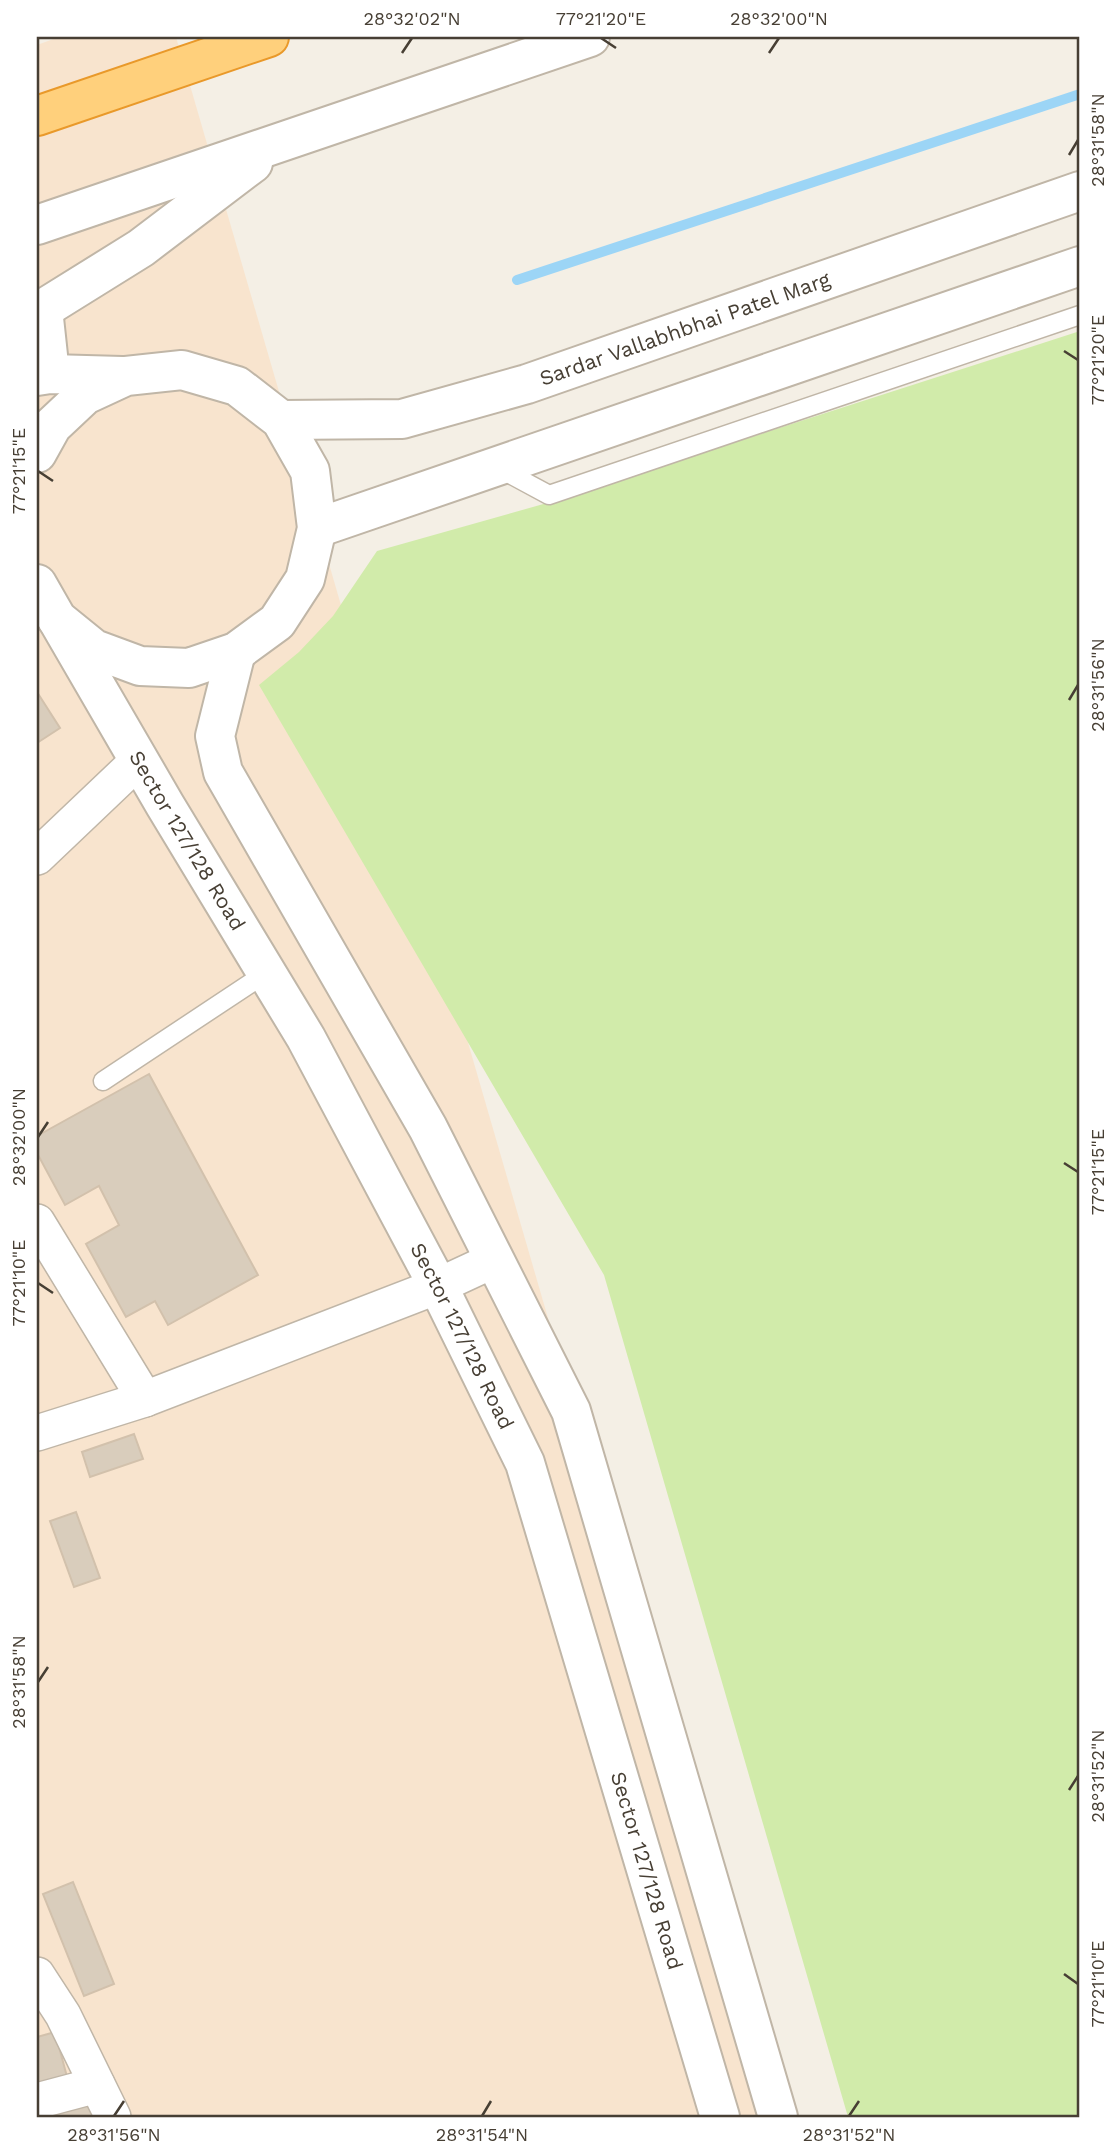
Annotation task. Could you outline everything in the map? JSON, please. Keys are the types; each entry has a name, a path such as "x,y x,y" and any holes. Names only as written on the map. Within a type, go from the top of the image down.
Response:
{"highway":[{"path":"37,116 269,37"}],"street":[{"path":"37,225 590,37"},
{"path":"57,618 94,649 140,666 189,667 236,652 277,622 305,579 317,528 310,471 281,420 237,386 183,370 126,376 43,375 40,310 141,248 283,141"},
{"name":"Sardar Vallabhbhai Patel Marg","path":"281,420 402,419 502,391 1080,191"},
{"path":"317,528 1080,265"},
{"path":"37,453 52,426 85,395 126,376"},
{"name":"Sector 127/128 Road","path":"37,584 312,1050 438,1286 525,1462 720,2117"},
{"path":"236,652 215,736 223,772 428,1128 571,1412 778,2117"},
{"path":"37,857 139,760"},
{"path":"37,1222 145,1399"},
{"path":"37,1433 145,1399 438,1286 494,1260"},
{"path":"37,1975 50,2018 97,2085 113,2117"},
{"path":"37,2101 97,2085"}],"lane":[{"path":"498,467 549,495 1080,315"},
{"path":"103,1081 266,973"}],"shaded area":[{"path":"59,37 176,37 780,2117 37,2117 37,45"}],"green space":[{"path":"1080,331 1080,2117 848,2117 604,1275 259,685 299,652 333,616 377,551 547,503"}],"building":[{"path":"37,692 60,728 37,743"},
{"path":"149,1074 258,1275 168,1325 155,1301 126,1317 86,1244 119,1225 99,1186 65,1205 37,1153 37,1136"},
{"path":"134,1434 143,1459 90,1477 82,1452"},
{"path":"76,1512 100,1578 74,1587 50,1521"},
{"path":"73,1882 114,1984 84,1996 43,1894"},
{"path":"55,2032 70,2088 37,2097 37,2037"},
{"path":"94,2104 99,2117 37,2117 37,2113"}],"waterway":[{"path":"517,280 1080,94"}]}
